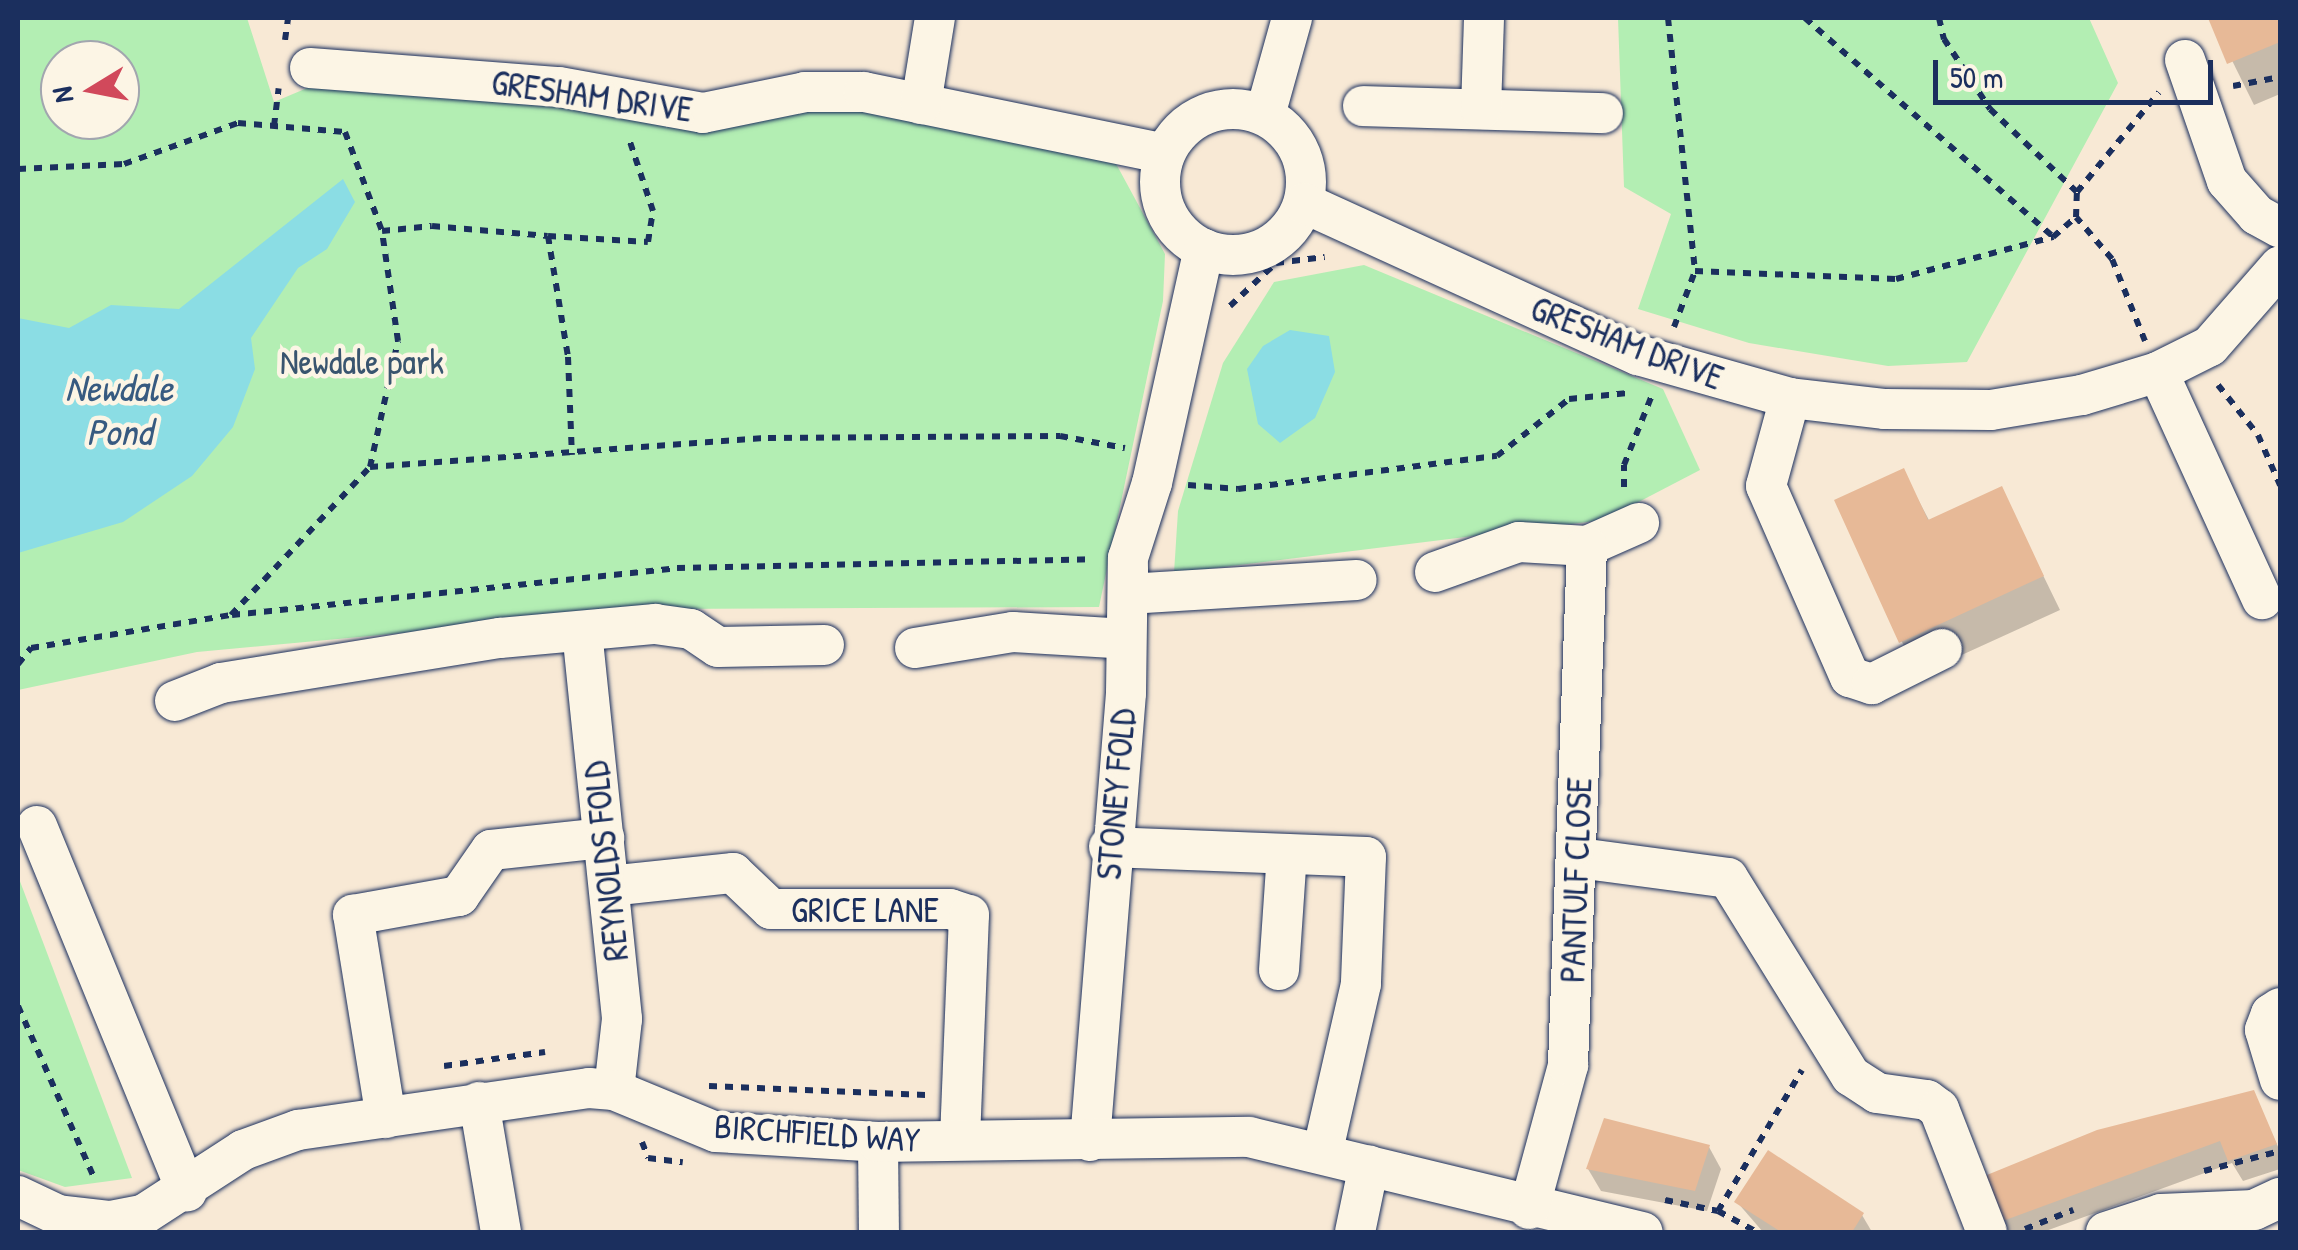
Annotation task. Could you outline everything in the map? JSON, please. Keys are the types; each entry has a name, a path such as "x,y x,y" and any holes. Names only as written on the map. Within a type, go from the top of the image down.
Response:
{"street":[{"path":"922,104 936,18"},
{"path":"1264,115 1292,18"},
{"path":"1482,109 1484,18"},
{"name":"GRESHAM DRIVE","path":"310,68 559,87 638,106 703,113 805,92 864,92 1165,154"},
{"path":"2192,78 2227,181 2257,215 2280,228"},
{"path":"1363,106 1603,113"},
{"path":"1229,108 1264,115 1297,144 1306,170 1304,203 1290,229 1264,249 1244,255 1204,249 1165,210 1160,182 1165,154 1205,114 1229,108"},
{"name":"GRESHAM DRIVE","path":"1304,203 1650,378 1886,409 1991,410 2082,395 2158,372 2195,355 2236,322 2280,266"},
{"name":"STONEY FOLD","path":"1090,1141 1126,639 1128,558 1154,466 1204,249"},
{"path":"2158,372 2262,599"},
{"path":"1790,398 1766,486 1850,676 1872,684 1942,649"},
{"path":"1435,572 1519,542 1587,546 1632,526"},
{"name":"PANTULF CLOSE","path":"1530,1209 1568,1065 1579,858 1587,546"},
{"path":"1128,558 1128,594 1357,580"},
{"path":"176,701 221,683 500,638 654,624 691,629 718,647 824,645"},
{"name":"REYNOLDS FOLD","path":"582,631 622,1018 614,1090"},
{"path":"914,648 1044,631 1126,639"},
{"path":"37,826 186,1190"},
{"path":"386,1118 353,915 459,896 491,850 604,838"},
{"path":"1110,848 1366,857 1361,984 1322,1150"},
{"path":"1280,970 1288,854"},
{"path":"1579,858 1728,878 1851,1076 1877,1093 1927,1100 1940,1109 1987,1232"},
{"name":"GRICE LANE","path":"609,886 732,873 771,910 950,908 969,915 960,1140"},
{"path":"2280,1008 2270,1014 2265,1030 2280,1080"},
{"name":"BIRCHFIELD WAY","path":"18,1196 58,1215 111,1221 143,1215 243,1150 298,1130 479,1102 614,1090 716,1132 878,1142 1249,1137 1322,1150 1530,1209 1643,1232"},
{"path":"479,1102 502,1232"},
{"path":"878,1142 879,1232"},
{"path":"1355,1232 1370,1165"},
{"path":"2106,1232 2161,1214 2254,1210 2280,1198"}],"path":[{"path":"1632,526 1624,465 1650,378 1695,271 1668,18"},
{"path":"1805,18 2054,237"},
{"path":"1939,18 1944,39 1990,110 2077,192"},
{"path":"2158,372 2112,259 2076,217 2077,192 2192,78 2280,76"},
{"path":"382,232 432,226 648,242 653,211 627,132 638,106"},
{"path":"18,169 124,164 238,123 346,132 382,232 398,341 370,467 231,614"},
{"path":"1695,271 1896,279 2054,237 2076,217"},
{"path":"548,236 568,357 572,455"},
{"path":"1217,318 1276,263 1344,254"},
{"path":"2195,355 2258,434 2280,485"},
{"path":"370,467 768,438 1060,436 1238,488 1496,456 1569,400 1650,378"},
{"path":"18,664 31,648 231,614 677,568 1128,558"},
{"path":"18,1006 102,1196"},
{"path":"1718,1211 1805,1066 1830,1042"}],"green space":[{"name":"Newdale park","path":"18,18 247,18 274,102 319,83 536,100 705,130 804,112 864,110 1114,160 1165,254 1163,301 1099,607 661,609 197,652 18,690"},
{"path":"1618,18 2089,18 2118,83 1967,362 1888,366 1749,343 1638,309 1671,214 1624,187"},
{"path":"1364,265 1663,389 1700,470 1604,520 1174,573 1178,511 1223,363 1274,282"},
{"path":"18,876 132,1178 65,1187 18,1170"}],"water":[{"name":"Newdale Pond","path":"343,179 355,202 327,249 298,268 251,338 255,369 233,427 192,476 123,522 18,553 18,318 69,328 111,305 179,309"},
{"path":"1290,330 1329,336 1335,372 1315,418 1280,443 1258,424 1247,369 1263,346"}],"building":[{"path":"2208,18 2280,18 2280,42 2227,64"},
{"path":"1904,468 1928,520 2002,486 2044,576 1899,643 1834,500"},
{"path":"2254,1090 2277,1144 2228,1161 2220,1141 2000,1222 1982,1177 2097,1130"},
{"path":"1604,1118 1710,1145 1695,1191 1586,1169"},
{"path":"1768,1150 1864,1213 1852,1232 1781,1232 1734,1202"}]}
